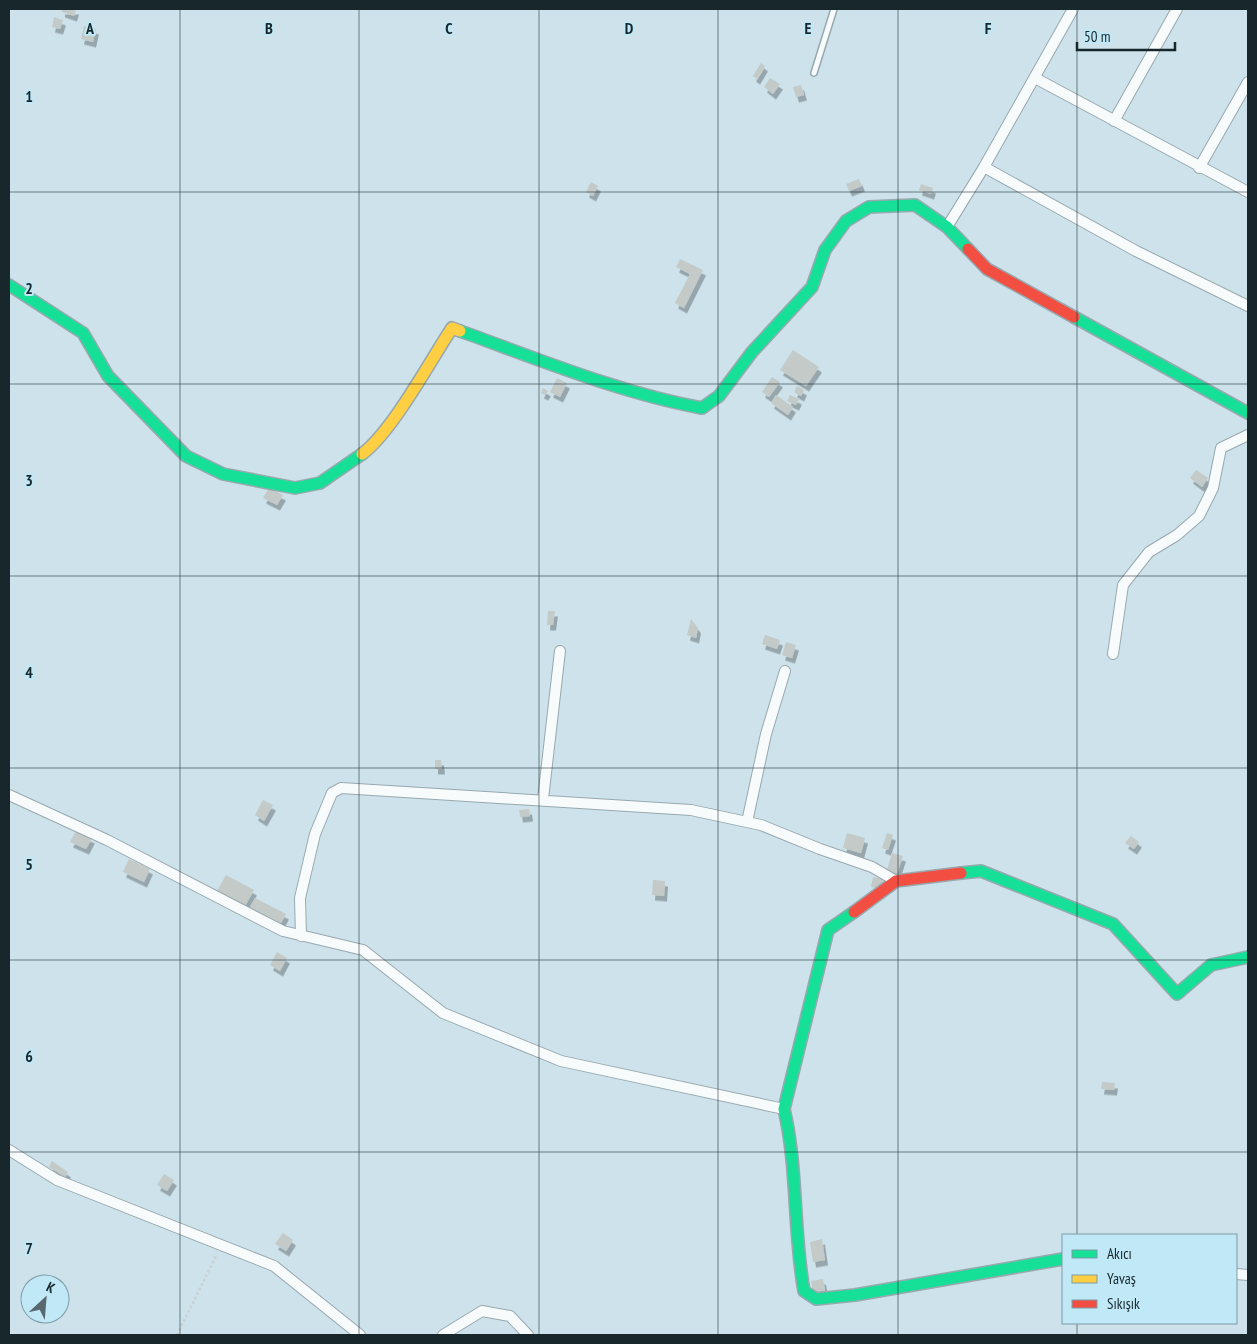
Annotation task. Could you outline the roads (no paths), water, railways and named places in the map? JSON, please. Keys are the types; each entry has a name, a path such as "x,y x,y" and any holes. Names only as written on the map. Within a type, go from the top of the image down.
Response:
{"street":[{"path":"947,227 984,167 1073,9"},
{"path":"1114,121 1177,9"},
{"path":"1035,78 1199,168 1248,192"},
{"path":"1199,168 1248,82"},
{"path":"984,167 1136,251 1248,306"},
{"path":"9,285 83,333 108,376 186,456 223,474 295,488 320,483 371,447 392,420 452,328 575,372 680,404 702,408 719,396 752,352 812,287 825,250 846,221 870,207 915,206 947,227 987,269 1248,412"},
{"path":"1113,654 1123,585 1149,552 1177,535 1199,516 1213,488 1221,448 1248,435"},
{"path":"543,800 560,651"},
{"path":"747,822 766,734 785,671"},
{"path":"301,936 300,898 315,834 332,793 342,788 691,810 761,825 820,850 872,867 896,881"},
{"path":"9,796 107,840 283,931 363,950 443,1013 561,1062 784,1109"},
{"path":"1062,1259 933,1283 816,1299 804,1291 798,1248 790,1135 784,1109 828,930 896,881 982,872 1113,924 1177,994 1212,965 1248,957"},
{"path":"9,1150 57,1180 220,1247 274,1266 360,1335"},
{"path":"442,1335 482,1311 510,1316 528,1335"}],"lane":[{"path":"814,73 834,9"}]}
